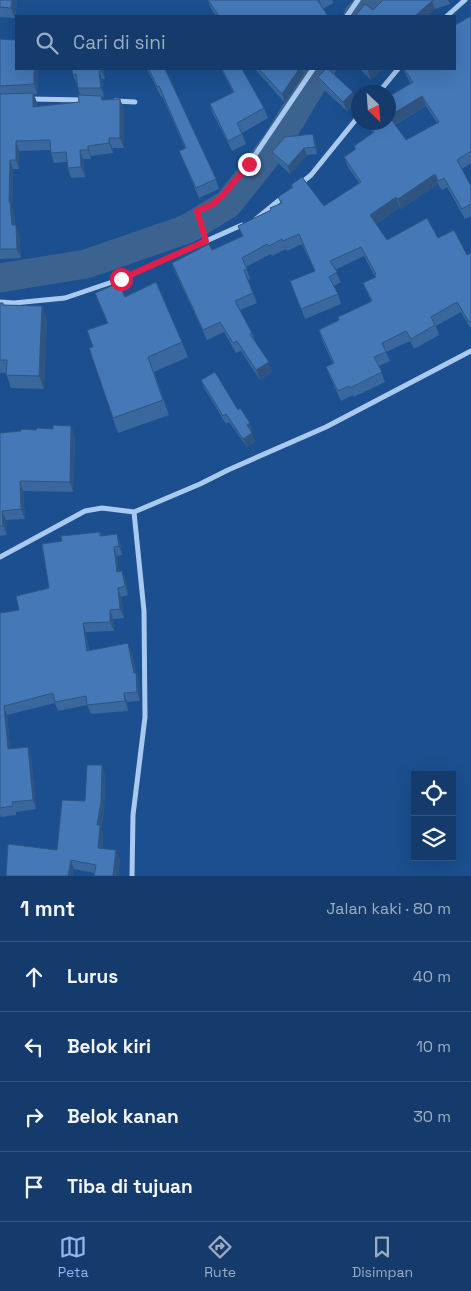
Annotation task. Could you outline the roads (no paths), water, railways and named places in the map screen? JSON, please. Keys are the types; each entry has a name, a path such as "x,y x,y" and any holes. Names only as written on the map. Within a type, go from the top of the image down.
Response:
{"street":[{"path":"347,15 358,0"},
{"path":"448,15 464,0"},
{"path":"206,241 196,214 198,210 213,204 223,195 249,164 311,70"},
{"path":"384,85 397,70"},
{"path":"21,98 88,100"},
{"path":"106,101 135,102"},
{"path":"298,186 311,175 351,126"},
{"path":"0,302 14,303 64,298 121,279 254,220 291,191"},
{"path":"0,557 86,511 102,508 134,512 200,484 326,427 471,351"},
{"path":"132,876 133,816 145,717 144,611 134,512"}],"waterway":[{"path":"359,15 375,0"},
{"path":"0,278 86,264 187,229 228,204 275,145 320,70"}]}
